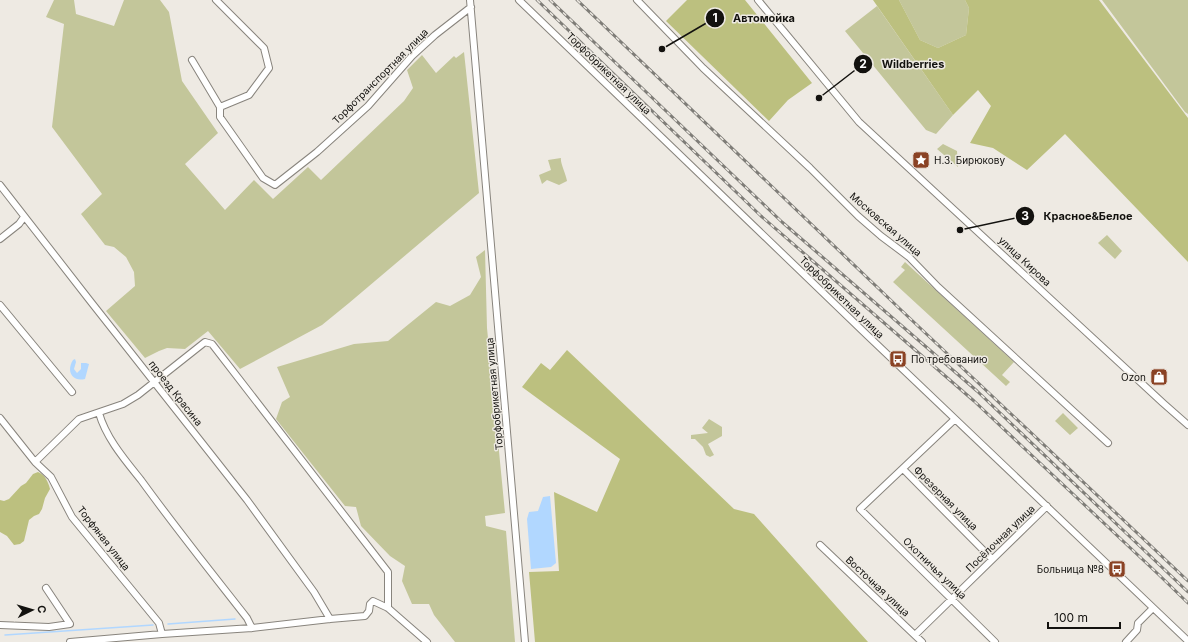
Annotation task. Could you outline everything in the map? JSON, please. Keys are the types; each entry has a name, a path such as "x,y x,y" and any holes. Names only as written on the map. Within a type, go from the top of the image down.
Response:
{"street":[{"path":"216,0 264,48 269,68 249,95 220,107"},
{"name":"Торфобрикетная улица","path":"519,0 955,419 1188,640"},
{"name":"Московская улица","path":"637,0 703,68 810,168 858,216 880,236 909,257 938,287 1108,442"},
{"name":"улица Кирова","path":"758,0 859,122 1188,425"},
{"name":"Торфотранспортная улица","path":"192,60 220,107 220,117 263,178 275,185 317,152 368,106 412,56 471,3"},
{"name":"Торфобрикетная улица","path":"471,3 525,642"},
{"name":"проезд Красина","path":"0,185 248,500 314,592 330,619"},
{"path":"0,239 24,217"},
{"path":"0,305 72,392"},
{"path":"35,462 65,434 73,424 79,420 123,404 146,389 205,342 212,344 388,572 388,608"},
{"path":"99,413 104,427 118,449 160,507 247,618 252,628"},
{"name":"Торфяная улица","path":"0,418 35,462 51,477 72,517 158,623 162,634"},
{"path":"903,469 955,419"},
{"name":"Охотничья улица","path":"903,469 860,509 995,642"},
{"name":"Фрезерная улица","path":"903,469 992,559"},
{"name":"Посёлочная улица","path":"915,635 1047,506"},
{"name":"Восточная улица","path":"820,545 922,642"},
{"path":"0,625 49,627 70,624 46,588"},
{"path":"70,642 252,628 365,616 369,610 370,604 373,601 388,608 427,642"},
{"path":"1126,642 1137,630 1138,623 1153,608"}],"green space":[{"path":"54,0 74,0 76,14 114,26 124,0 160,0 169,12 182,81 218,133 185,164 225,210 254,180 273,199 308,167 321,180 404,101 413,88 407,70 422,55 436,73 454,56 456,58 464,52 479,193 322,325 240,369 208,331 185,349 167,348 145,358 106,311 135,286 134,272 126,257 114,247 105,245 81,214 102,194 52,127 64,24 46,17"},
{"path":"687,0 745,0 812,83 788,100 769,121 666,21"},
{"path":"873,0 899,0 920,40 938,48 966,35 969,8 965,0 1099,0 1188,118 1188,262 1065,134 1027,170 993,148 970,143 991,106 978,90 953,115"},
{"path":"899,0 965,0 969,8 966,35 938,48 920,40"},
{"path":"1102,0 1188,0 1188,114 1185,112"},
{"path":"877,6 953,115 936,134 926,130 845,31"},
{"path":"943,144 957,151 958,167 937,149"},
{"path":"561,158 561,163 567,181 559,185 547,180 542,184 539,175 551,170 548,160"},
{"path":"1107,235 1122,251 1115,259 1098,243"},
{"path":"485,250 487,328 505,513 485,516 486,526 506,531 515,642 455,642 434,615 429,604 412,604 402,581 405,566 390,556 361,526 356,507 345,506 276,419 282,402 290,397 277,367 354,344 388,341 436,302 450,306 470,295 481,277 476,257"},
{"path":"905,262 1014,362 1002,375 1010,382 1006,386 893,282 905,270 901,267"},
{"path":"567,350 734,509 754,514 868,642 535,642 529,572 559,571 554,492 597,512 620,459 522,387 541,363 550,370"},
{"path":"1063,413 1078,428 1070,435 1055,421"},
{"path":"709,419 722,427 722,436 708,444 714,455 710,457 706,455 703,447 695,439 691,439 691,435 708,433 702,428"},
{"path":"38,472 46,479 50,489 39,514 29,520 24,541 20,544 14,545 7,536 0,532 0,500 4,501 9,499 33,474"}],"water":[{"path":"75,359 76,362 74,369 77,373 81,369 81,363 89,364 85,379 77,379 70,372 71,364"},
{"path":"550,496 556,563 551,567 531,569 527,519 529,512 538,511 543,497"}],"waterway":[{"path":"168,624 235,619"},
{"path":"5,635 153,625"}],"railway":[{"path":"537,0 761,216 974,401 1188,603"},
{"path":"550,0 782,222 977,391 1188,592"},
{"path":"577,0 900,309 1188,581"}],"place":[{"name":"Автомойка","path":"662,49"},
{"name":"Wildberries","path":"819,98"},
{"name":"Н.З. Бирюкову","path":"921,160"},
{"name":"Красное&Белое","path":"960,230"},
{"name":"По требованию","path":"898,359"},
{"name":"Ozon","path":"1159,377"},
{"name":"Больница №8","path":"1117,569"}]}
